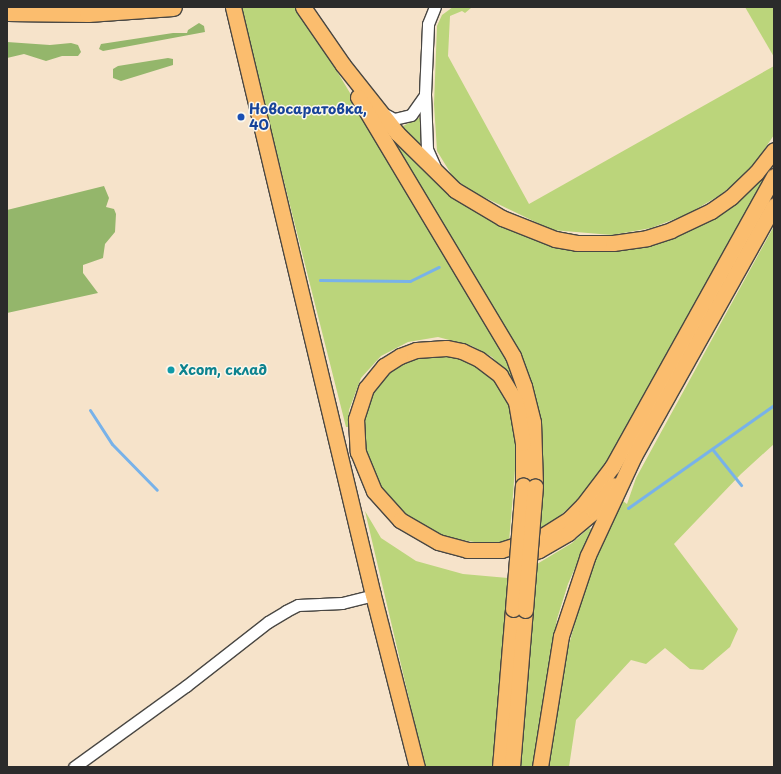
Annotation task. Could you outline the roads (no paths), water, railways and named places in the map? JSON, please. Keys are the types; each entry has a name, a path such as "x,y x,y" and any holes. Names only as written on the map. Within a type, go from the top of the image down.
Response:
{"highway":[{"path":"7,12 88,13 173,7"}],"main road":[{"path":"233,7 333,420 373,594 417,767"},
{"path":"303,7 343,65 397,133 440,176 455,190 477,204 541,235 577,243 613,243 660,234 711,211 739,190 774,150"},
{"path":"343,65 358,96 513,356 524,386 533,422 519,610 512,767"},
{"path":"529,485 524,443 516,402 500,375 478,359 462,351 446,348 416,350 400,356 384,366 366,388 356,419 358,452 374,491 400,520 438,542 467,550 501,550 539,538 569,518 583,505 612,467 774,176"},
{"path":"540,767 551,688 570,605 590,548 634,456 774,206"},
{"path":"333,420 352,472 379,512 415,541 437,551 468,559 487,561 524,556 563,536 594,511 634,456"},
{"path":"500,767 519,610"}],"street":[{"path":"435,7 428,24 425,94 427,149 440,176"},
{"path":"380,111 394,119 411,115 425,94"},
{"path":"74,767 274,618 298,606 342,603 373,594"}],"waterway":[{"path":"320,280 410,281 439,267"},
{"path":"628,508 774,405"},
{"path":"90,410 112,444 157,490"},
{"path":"713,450 741,485"}],"place":[{"name":"Новосаратовка, 40","path":"241,117"},
{"name":"Xсom, склад","path":"171,370"}]}
